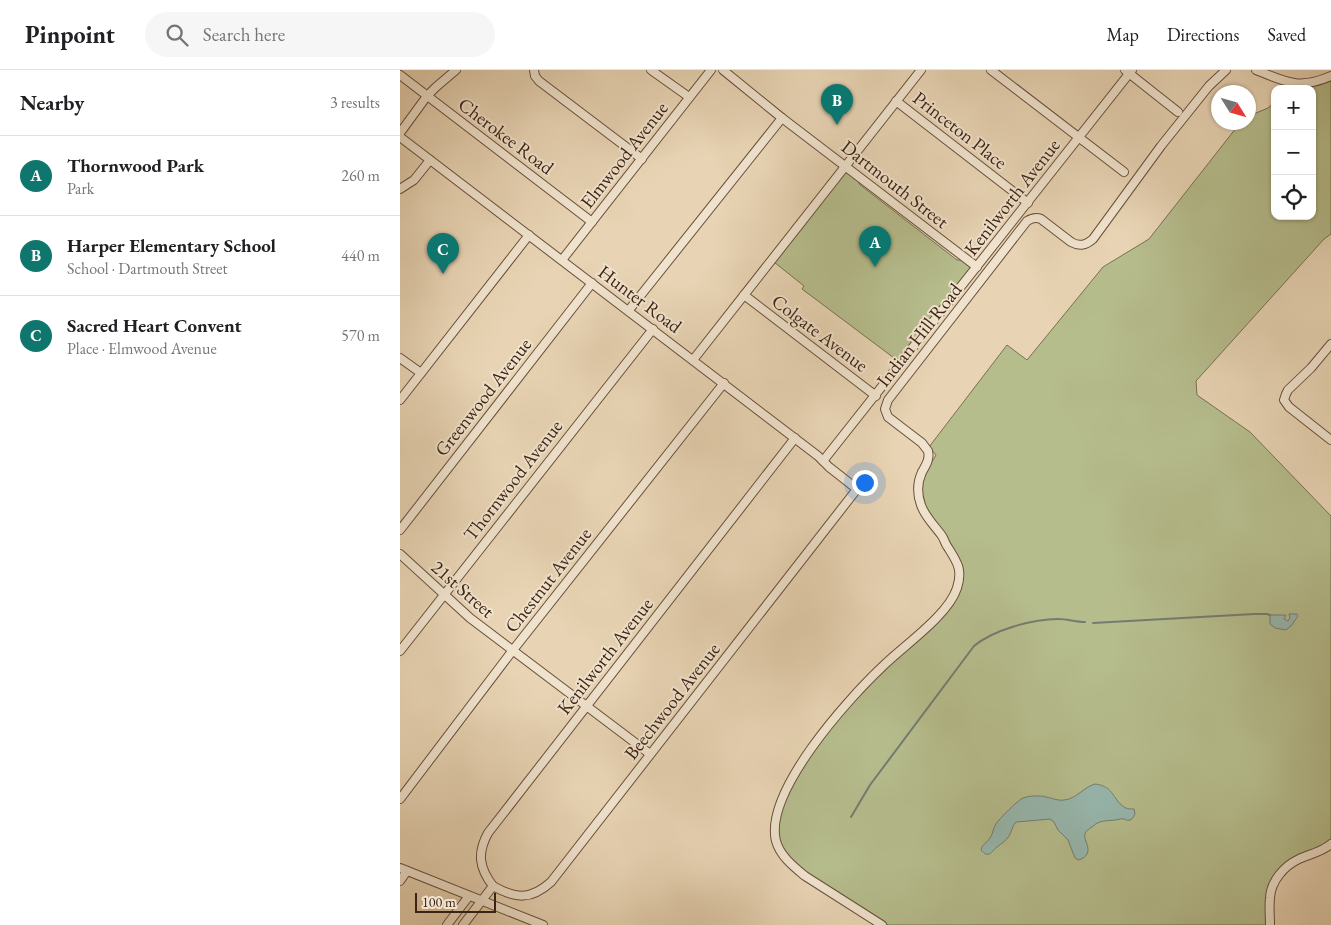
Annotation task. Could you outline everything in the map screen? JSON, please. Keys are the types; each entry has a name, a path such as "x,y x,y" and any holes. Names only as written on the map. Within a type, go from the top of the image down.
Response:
{"street":[{"path":"400,133 436,87 456,70"},
{"path":"534,70 535,76 539,80 642,159"},
{"path":"652,70 689,98"},
{"name":"Elmwood Avenue","path":"562,260 711,70"},
{"name":"Dartmouth Street","path":"723,70 782,118 977,267"},
{"path":"693,360 920,70"},
{"path":"991,70 1124,172"},
{"name":"Indian Hill Road","path":"882,925 805,876 789,862 779,848 776,835 781,802 789,784 814,746 882,666 939,615 951,601 958,587 960,574 958,563 920,505 918,487 928,459 928,451 922,443 888,417 886,404 1027,221 1031,218 1041,219 1076,245 1088,244 1161,146 1209,86 1226,70"},
{"path":"1256,70 1292,83 1310,83 1331,76"},
{"path":"1129,71 1178,112"},
{"name":"Kenilworth Avenue","path":"823,461 1079,138 1129,71"},
{"name":"Cherokee Road","path":"400,75 592,222"},
{"name":"Princeton Place","path":"896,101 1028,203"},
{"path":"628,310 782,118"},
{"name":"Hunter Road","path":"400,137 724,383 857,489"},
{"path":"400,189 414,180 430,160"},
{"path":"400,400 529,235"},
{"name":"Greenwood Avenue","path":"400,530 592,283"},
{"name":"Colgate Avenue","path":"744,296 876,396"},
{"name":"Thornwood Avenue","path":"400,651 653,329"},
{"path":"1331,344 1311,368 1288,390 1284,400 1289,407 1331,440"},
{"path":"400,358 421,373"},
{"name":"Chestnut Avenue","path":"400,800 513,650 724,383"},
{"name":"Kenilworth Avenue","path":"493,886 484,872 480,857 488,833 795,438"},
{"name":"Beechwood Avenue","path":"493,886 503,892 517,896 530,895 551,882 857,489"},
{"name":"21st Street","path":"400,554 470,618 650,754"},
{"path":"1270,925 1271,891 1282,872 1291,863 1325,849 1331,844"},
{"path":"400,881 404,870 543,925"},
{"path":"463,925 493,886"},
{"path":"447,925 469,896"}],"green space":[{"path":"1331,79 1331,234 1324,239 1196,381 1197,395 1250,432 1331,516 1331,840 1326,845 1275,875 1268,925 888,925 803,871 793,862 780,845 778,827 780,813 791,784 815,748 862,691 940,617 963,573 958,557 928,514 921,495 921,486 925,474 936,455 929,447 1007,345 1027,360 1103,267 1149,239 1235,130 1256,130 1256,113 1271,105 1271,220 1316,220 1316,85 1313,85"},
{"path":"848,172 859,179 859,184 957,260 963,260 970,266 970,269 898,361 802,289 804,286 774,262 844,173"}],"water":[{"path":"1289,614 1297,614 1298,616 1286,630 1275,628 1270,624 1270,615 1286,615 1284,619 1288,621 1290,618"},
{"path":"1095,784 1102,785 1110,791 1122,805 1134,809 1135,814 1130,820 1121,819 1101,822 1087,831 1085,837 1088,847 1087,854 1079,860 1075,858 1068,840 1050,819 1016,822 1008,838 991,853 986,854 981,850 982,846 989,840 994,827 1021,799 1043,796 1064,800"}],"waterway":[{"path":"1093,623 1254,614 1270,615"},
{"path":"851,817 870,785 974,646 1002,630 1025,623 1058,619 1085,622"}],"place":[{"name":"Harper Elementary School","path":"837,125"},
{"name":"Thornwood Park","path":"875,267"},
{"name":"Sacred Heart Convent","path":"443,274"}]}
